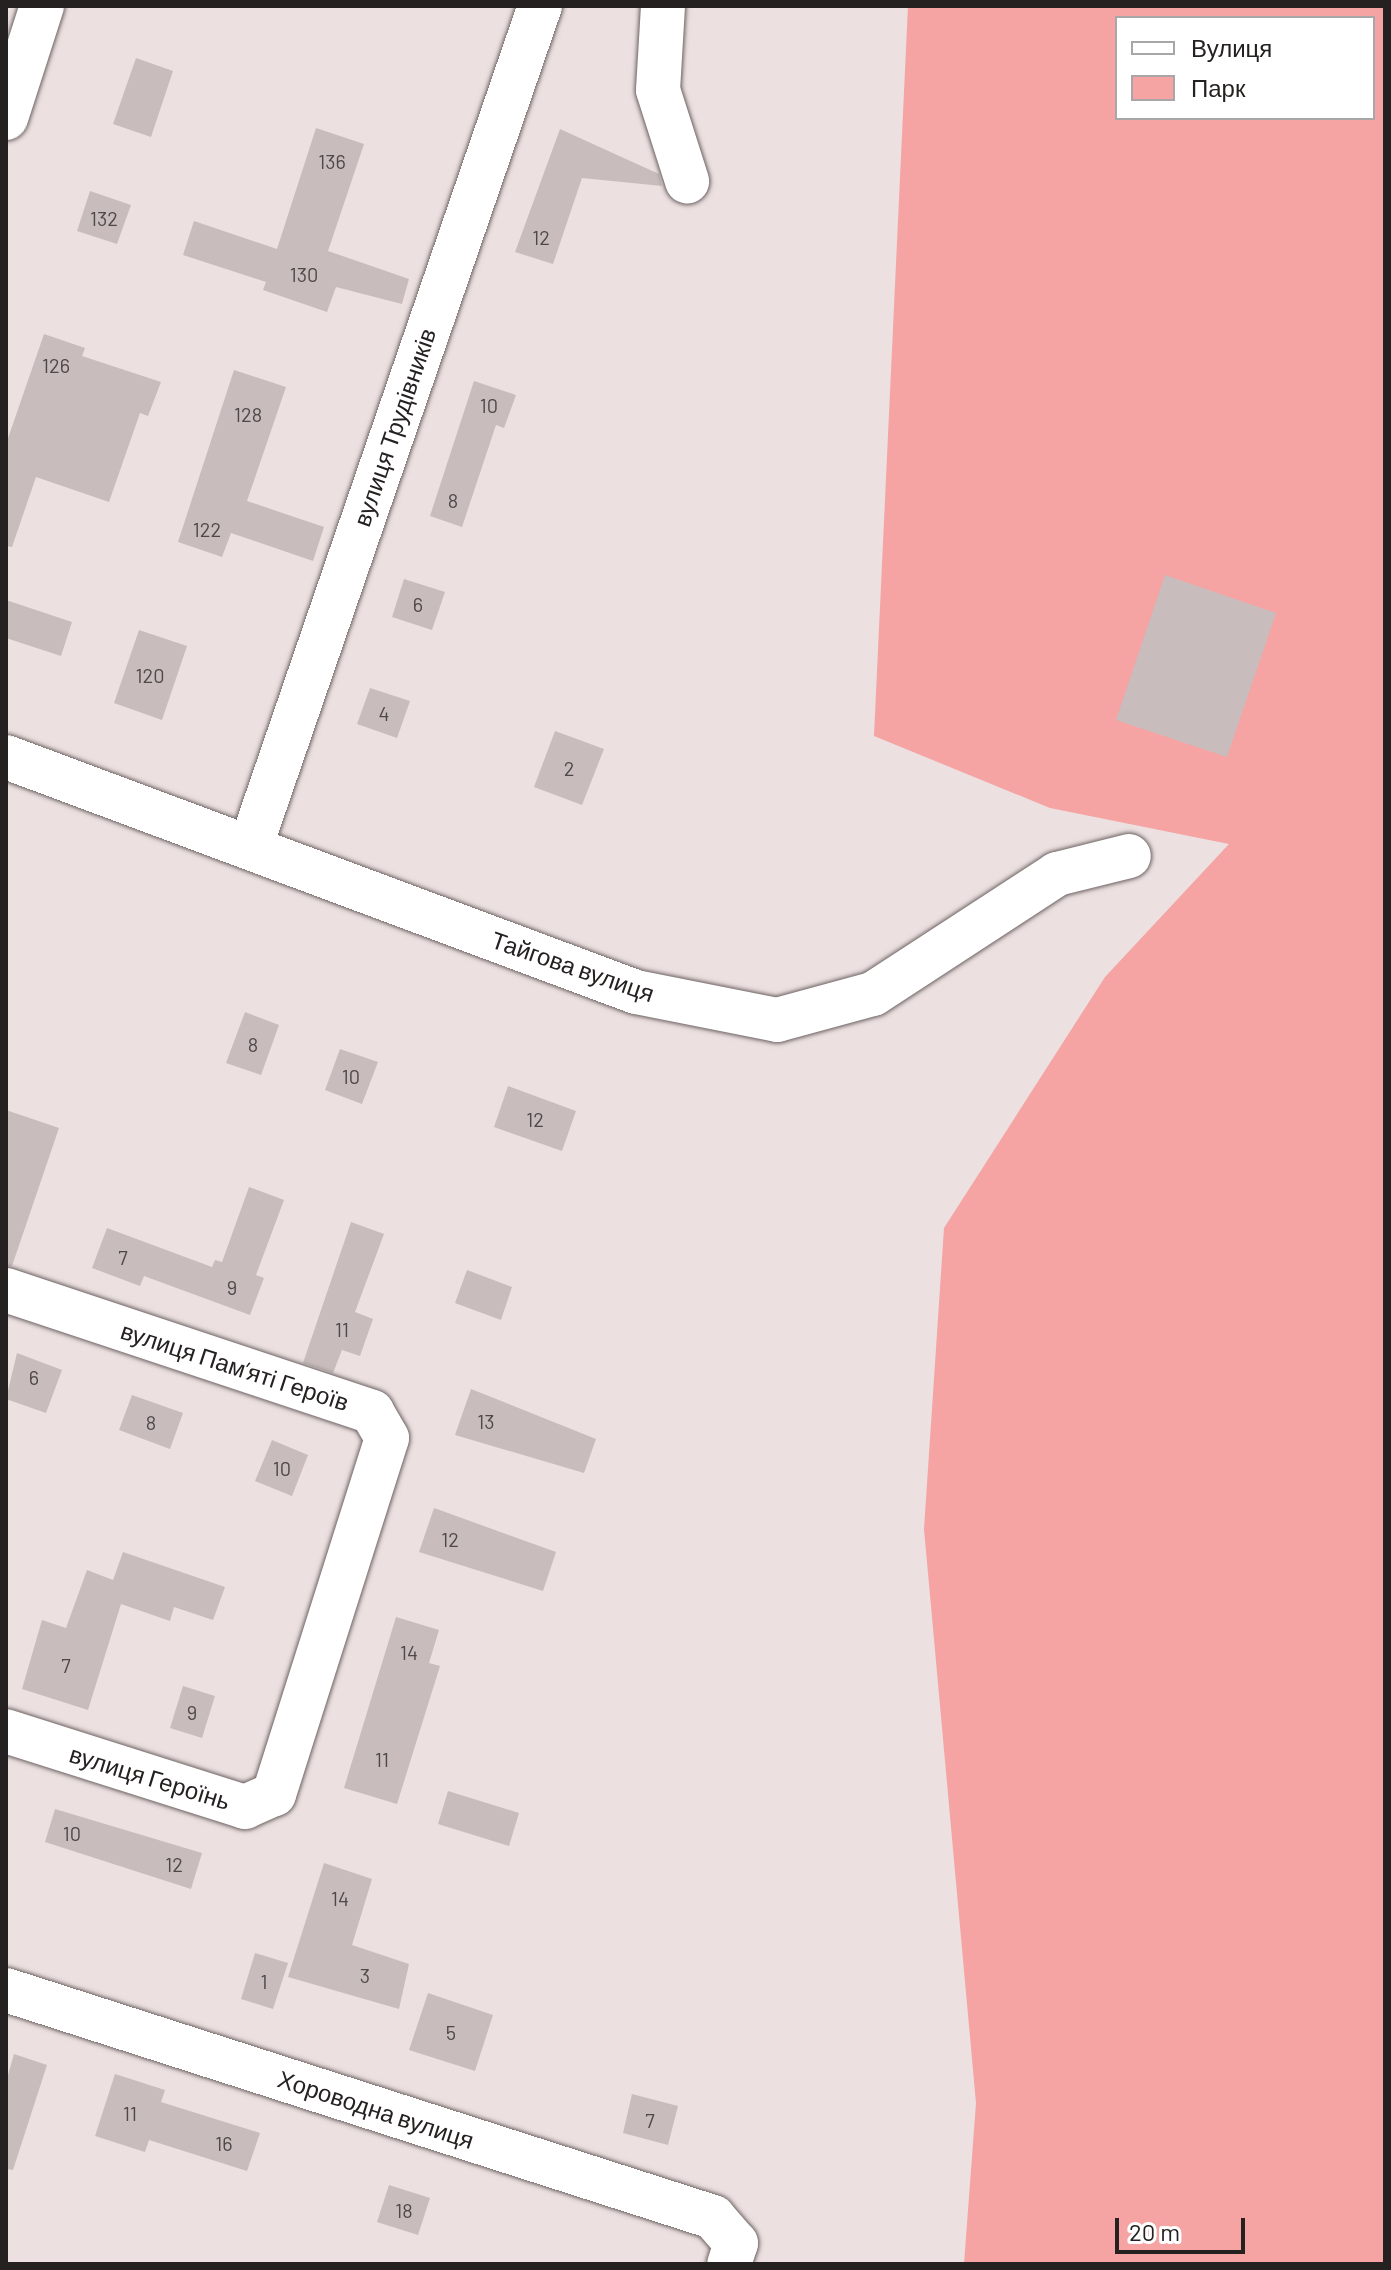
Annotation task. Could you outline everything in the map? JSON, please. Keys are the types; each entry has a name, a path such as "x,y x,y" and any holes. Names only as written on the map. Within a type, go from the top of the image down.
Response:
{"street":[{"path":"6,118 42,6"},
{"name":"вулиця Трудівників","path":"250,848 540,6"},
{"path":"663,6 658,90 687,181"},
{"name":"Тайгова вулиця","path":"6,757 636,992 777,1020 873,994 1057,874 1129,856"},
{"name":"вулиця Памʼяті Героїв","path":"6,1290 372,1412 387,1438 325,1639"},
{"name":"вулиця Героїнь","path":"6,1731 245,1807 274,1794 325,1639"},
{"name":"Хороводна вулиця","path":"6,1990 713,2217 733,2254"}],"green space":[{"path":"908,6 1385,6 1385,2264 964,2264 976,2103 924,1529 944,1228 1105,977 1229,844 1050,808 874,736"}],"building":[{"path":"136,58 173,71 151,137 113,124"},
{"path":"316,128 364,144 328,251 409,279 402,304 336,287 327,312 263,290 266,282 183,255 194,221 277,249"},
{"path":"560,129 659,174 662,186 582,178 553,264 515,252"},
{"path":"90,191 131,205 117,244 77,231"},
{"path":"44,334 85,348 82,356 161,382 148,416 140,413 109,502 36,477 12,547 6,546 6,444"},
{"path":"234,370 286,387 247,501 324,527 313,561 231,533 222,557 178,542"},
{"path":"474,381 516,395 504,428 496,425 462,527 430,516"},
{"path":"1165,575 1276,613 1227,757 1116,720"},
{"path":"404,579 445,592 432,630 392,617"},
{"path":"6,600 72,622 61,656 6,638"},
{"path":"139,630 187,646 162,720 114,703"},
{"path":"370,688 410,701 397,738 357,724"},
{"path":"555,731 604,749 582,805 534,787"},
{"path":"245,1012 279,1025 261,1075 226,1063"},
{"path":"340,1049 378,1062 362,1104 325,1090"},
{"path":"508,1086 576,1111 562,1151 494,1127"},
{"path":"6,1110 59,1128 12,1266 6,1266"},
{"path":"249,1187 284,1200 256,1275 264,1278 250,1315 144,1276 140,1286 92,1268 107,1228 212,1267 215,1260 222,1262"},
{"path":"351,1222 384,1234 355,1312 373,1319 360,1356 342,1350 333,1373 303,1363"},
{"path":"467,1270 512,1287 501,1320 455,1303"},
{"path":"17,1353 62,1370 46,1413 6,1399"},
{"path":"471,1389 596,1439 584,1473 455,1435"},
{"path":"132,1395 183,1413 170,1449 119,1430"},
{"path":"272,1440 308,1455 292,1496 255,1481"},
{"path":"434,1508 556,1552 543,1591 419,1552"},
{"path":"123,1552 225,1587 213,1620 174,1607 170,1621 121,1604 88,1710 22,1689 42,1620 66,1628 87,1570 113,1580"},
{"path":"396,1617 439,1630 429,1663 440,1666 397,1804 344,1788"},
{"path":"183,1686 215,1696 202,1738 170,1728"},
{"path":"448,1791 519,1813 509,1846 438,1824"},
{"path":"55,1809 202,1853 191,1889 45,1842"},
{"path":"324,1863 372,1879 352,1945 409,1964 399,2009 288,1977"},
{"path":"255,1953 288,1963 273,2009 241,1999"},
{"path":"428,1993 493,2015 475,2071 409,2050"},
{"path":"14,2054 47,2065 13,2170 6,2169 6,2082"},
{"path":"115,2074 165,2090 161,2102 260,2133 247,2171 149,2140 145,2152 95,2136"},
{"path":"632,2094 678,2106 668,2145 623,2133"},
{"path":"389,2185 430,2198 418,2235 377,2222"}]}
